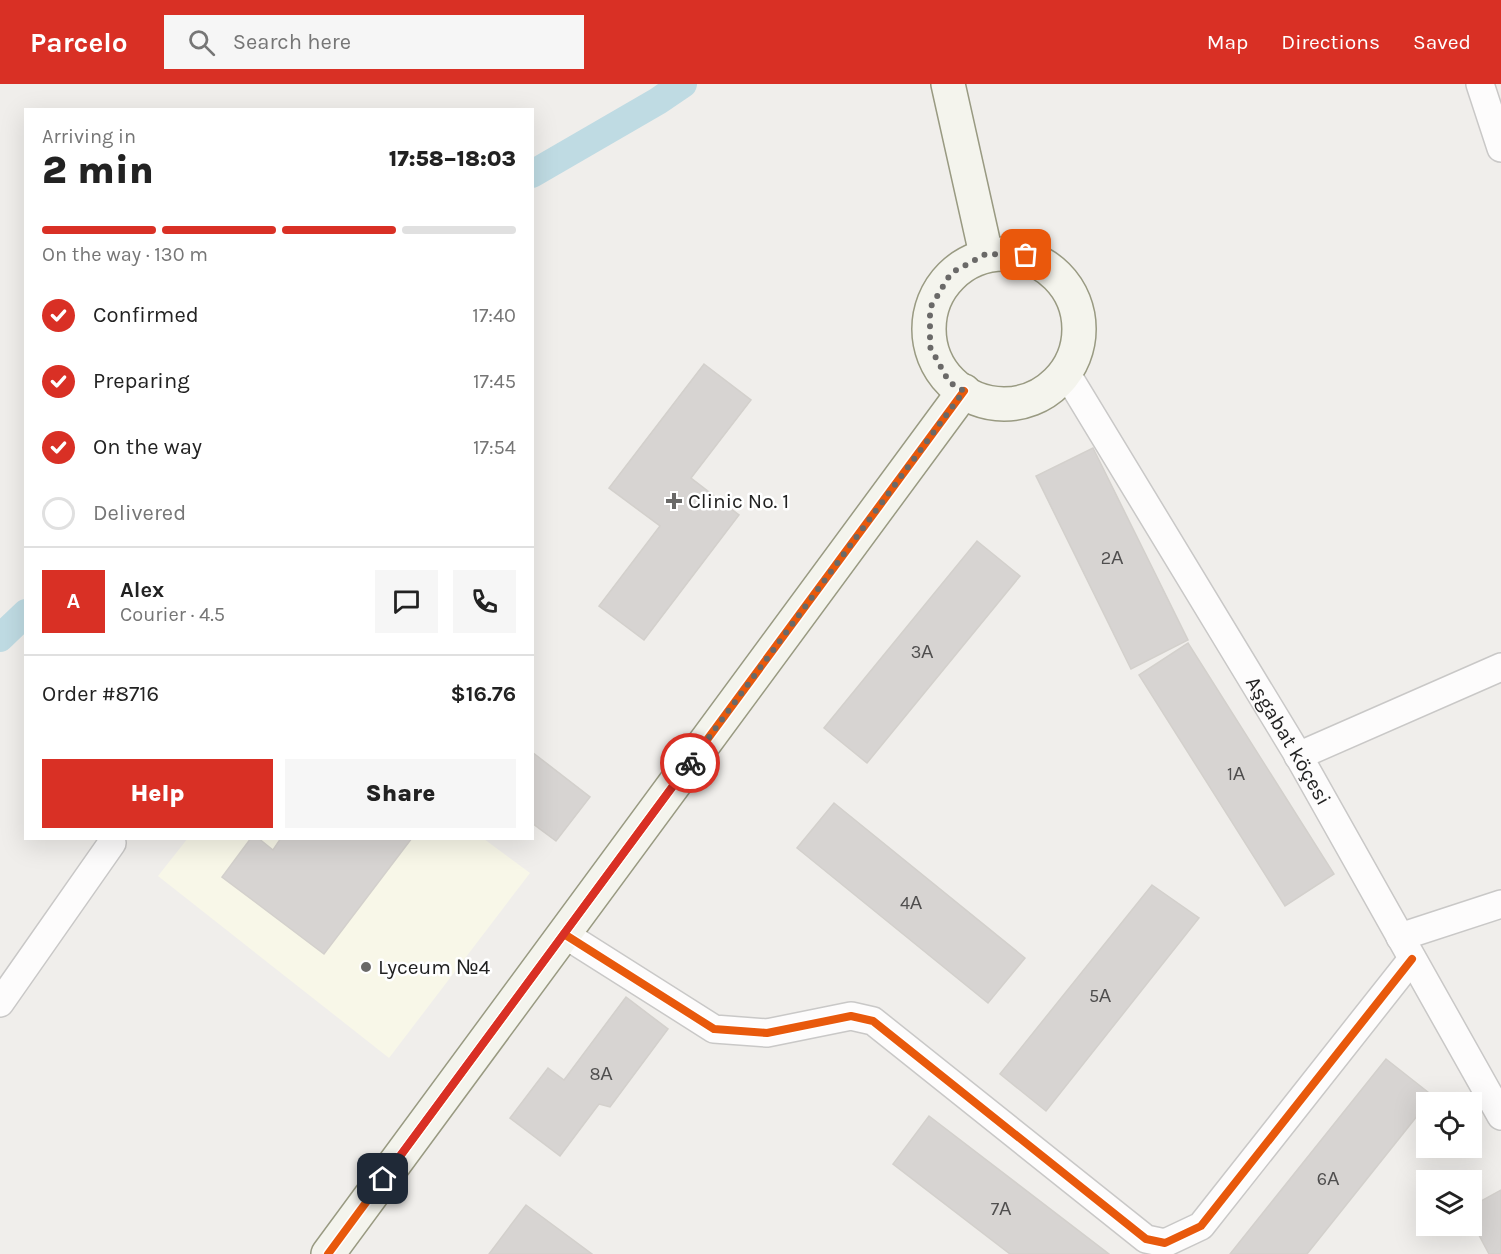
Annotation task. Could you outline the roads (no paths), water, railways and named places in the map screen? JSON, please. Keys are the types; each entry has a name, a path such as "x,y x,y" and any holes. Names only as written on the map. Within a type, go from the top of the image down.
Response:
{"street":[{"path":"948,84 986,254"},
{"path":"1480,84 1501,148"},
{"path":"986,254 1026,255 1060,275 1079,310 1078,350 1065,371 1058,384 1023,403 983,402 949,382 930,347 930,308 951,273 986,254"},
{"name":"Aşgabat köçesi","path":"1065,371 1298,756 1501,1116"},
{"path":"328,1254 964,391"},
{"path":"1298,756 1501,667"},
{"path":"0,1003 112,843"},
{"path":"564,934 714,1029 767,1033 851,1016 873,1021 1146,1239 1165,1243 1201,1226 1406,948 1501,904"}],"waterway":[{"path":"534,173 683,84"},
{"path":"0,638 24,615"}],"place":[{"name":"Clinic No. 1","path":"674,501"},
{"name":"Lyceum №4","path":"366,967"}]}
